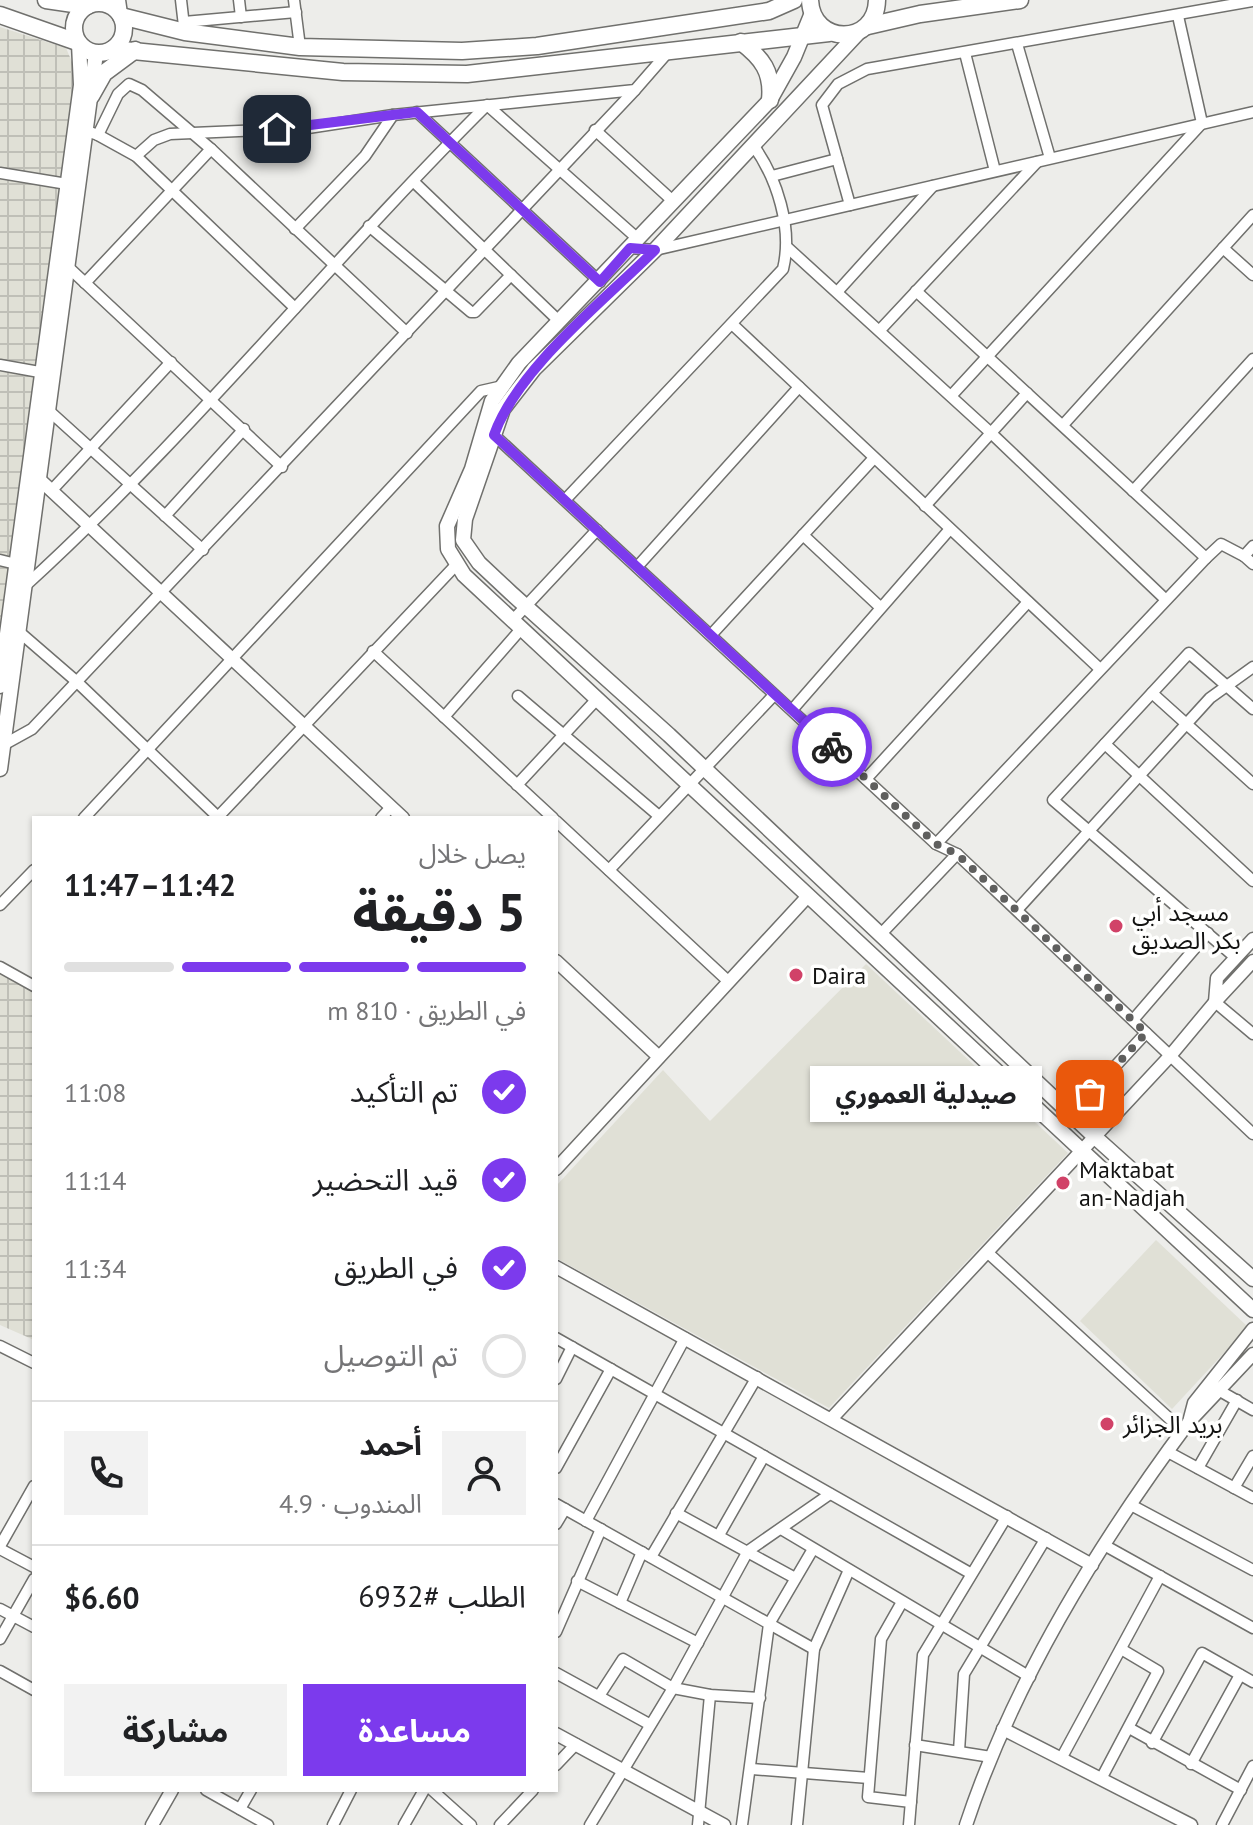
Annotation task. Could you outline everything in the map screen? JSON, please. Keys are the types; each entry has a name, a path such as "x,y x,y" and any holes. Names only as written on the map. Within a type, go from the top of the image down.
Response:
{"main road":[{"path":"46,0 107,4 144,25 184,27 300,47 498,50 769,11 794,0"},
{"path":"877,0 874,18 655,250 534,369 503,409 465,519 463,540 479,563 706,770 1095,1137 1253,1279"},
{"path":"0,15 78,43 96,53 113,49 135,50 343,72 467,74 829,33 849,35 920,14 1020,0"},
{"path":"0,769 39,479 47,409 46,373 81,85 76,18 90,3"},
{"path":"810,6 829,33"},
{"path":"810,6 804,36 770,100 600,282 519,363 492,401 472,469 447,526 448,549 456,565 517,625 1253,1310"},
{"path":"113,49 123,34 120,10"},
{"path":"741,42 765,64 771,87 770,100"},
{"path":"91,96 104,73 135,50"},
{"path":"0,686 46,373 91,132 96,53"}],"street":[{"path":"181,0 184,27 296,12"},
{"path":"239,0 241,17"},
{"path":"294,0 300,47"},
{"path":"850,205 822,105 838,84 867,69 1253,1"},
{"path":"1178,16 1202,123"},
{"path":"1017,44 1050,158"},
{"path":"3,745 28,732 203,550 669,51"},
{"path":"965,53 995,171"},
{"path":"295,308 169,191 136,156 91,132 118,94 129,84 142,90 211,149 407,333"},
{"path":"136,156 154,140 170,134 308,128 417,112 635,90"},
{"path":"487,105 560,168 634,244 655,250 1253,112"},
{"path":"24,587 90,527 369,226 487,105"},
{"path":"417,112 524,208 600,282"},
{"path":"295,229 365,156 393,115"},
{"path":"951,396 1202,123"},
{"path":"595,130 674,202"},
{"path":"565,500 783,269 788,248 783,220 772,176 753,145"},
{"path":"85,283 211,149"},
{"path":"772,176 837,159"},
{"path":"880,330 1038,161"},
{"path":"0,173 67,184"},
{"path":"414,182 560,322"},
{"path":"838,291 933,185"},
{"path":"1063,425 1252,219"},
{"path":"369,226 475,312 511,275"},
{"path":"788,248 991,433 1165,599"},
{"path":"1223,248 1253,275"},
{"path":"67,266 212,398 282,467"},
{"path":"916,291 1206,558"},
{"path":"732,324 1100,669"},
{"path":"1133,491 1253,359"},
{"path":"51,491 171,362"},
{"path":"0,365 46,373"},
{"path":"86,816 481,391 503,386"},
{"path":"637,567 799,387"},
{"path":"925,506 1027,393"},
{"path":"47,409 203,550"},
{"path":"165,516 244,429"},
{"path":"494,435 936,844 957,854 1253,1134"},
{"path":"711,635 874,458"},
{"path":"39,479 401,816"},
{"path":"792,710 950,529"},
{"path":"444,717 517,625 525,606 597,530"},
{"path":"803,535 880,607"},
{"path":"936,844 1165,599 1221,544 1253,564"},
{"path":"1244,556 1253,546"},
{"path":"0,560 16,564"},
{"path":"220,816 303,724 456,565"},
{"path":"866,779 1028,602"},
{"path":"17,630 148,748 216,816"},
{"path":"373,651 548,816"},
{"path":"1236,958 1053,800 1189,653 1253,709"},
{"path":"1017,910 1187,724 1227,686 1253,667"},
{"path":"1152,693 1253,784"},
{"path":"609,870 774,695"},
{"path":"518,696 659,816"},
{"path":"517,785 597,699"},
{"path":"1105,744 1253,881"},
{"path":"383,816 391,807"},
{"path":"558,825 728,981"},
{"path":"880,935 957,854"},
{"path":"0,905 32,872"},
{"path":"558,1167 808,896"},
{"path":"1133,1020 1208,933"},
{"path":"1215,1002 1217,978 1253,939"},
{"path":"558,963 659,1057"},
{"path":"832,1418 1251,966"},
{"path":"0,967 32,985"},
{"path":"1215,1002 1253,1034"},
{"path":"1071,1114 1146,1033"},
{"path":"987,1252 1186,1426"},
{"path":"558,1268 1092,1565"},
{"path":"1186,1426 1194,1403 1253,1329"},
{"path":"586,1521 685,1338"},
{"path":"558,1339 970,1573"},
{"path":"0,1346 32,1362"},
{"path":"558,1375 572,1347"},
{"path":"966,1825 1003,1729 1104,1545 1186,1426 1253,1354"},
{"path":"558,1464 611,1369"},
{"path":"620,1603 757,1377"},
{"path":"1220,1391 1253,1410"},
{"path":"1198,1468 1237,1400"},
{"path":"1168,1452 1253,1498"},
{"path":"719,1535 764,1456"},
{"path":"1234,1488 1253,1456"},
{"path":"590,1825 673,1688 748,1551 830,1494"},
{"path":"30,1503 0,1547 32,1566"},
{"path":"1131,1505 1253,1570"},
{"path":"560,1506 814,1649"},
{"path":"676,1513 795,1578"},
{"path":"909,1825 923,1655 1007,1516"},
{"path":"558,1627 601,1529"},
{"path":"781,1529 1030,1677"},
{"path":"959,1751 964,1674 1046,1538"},
{"path":"1104,1545 1253,1628"},
{"path":"742,1825 752,1769 769,1624 813,1549"},
{"path":"797,1825 814,1649 849,1570"},
{"path":"1062,1757 1160,1576"},
{"path":"577,1581 698,1643"},
{"path":"0,1639 32,1583"},
{"path":"902,1602 881,1639 868,1797 911,1802"},
{"path":"0,1609 32,1626"},
{"path":"1101,1779 1158,1671 1121,1649"},
{"path":"1152,1743 1202,1653 1253,1682"},
{"path":"599,1696 623,1659 673,1688 710,1695 760,1698"},
{"path":"0,1671 32,1689"},
{"path":"558,1674 649,1724"},
{"path":"1191,1764 1240,1675"},
{"path":"700,1818 710,1695"},
{"path":"1129,1728 1241,1790"},
{"path":"1003,1729 1191,1825"},
{"path":"558,1735 700,1818 724,1825"},
{"path":"558,1763 576,1744"},
{"path":"915,1745 991,1757"},
{"path":"1222,1825 1253,1766"},
{"path":"752,1769 869,1778"},
{"path":"152,1825 171,1792"},
{"path":"210,1792 268,1825"},
{"path":"240,1809 250,1792"},
{"path":"333,1825 350,1792"},
{"path":"404,1825 423,1792"},
{"path":"434,1792 471,1825"},
{"path":"500,1825 531,1792"}],"shaded area":[{"path":"0,27 66,48 75,69 0,634"},
{"path":"866,964 1068,1153 829,1408 558,1259 558,1184 663,1070 710,1121"},
{"path":"0,974 32,992 32,1339 0,1325"},
{"path":"1156,1240 1248,1327 1172,1409 1080,1321"}],"way so far":[{"path":"832,747 936,844 957,854 1146,1033 1090,1094"}],"place":[{"name":"مسجد أبي بكر الصديق","path":"1116,926"},
{"name":"Daira","path":"796,975"},
{"name":"صيدلية العموري","path":"1090,1094"},
{"name":"Maktabat an-Nadjah","path":"1063,1183"},
{"name":"بريد الجزائر","path":"1107,1424"}],"route":[{"path":"277,129 308,128 417,112 524,208 600,282 630,248 655,250 534,369 503,409 494,435 832,747"}]}
